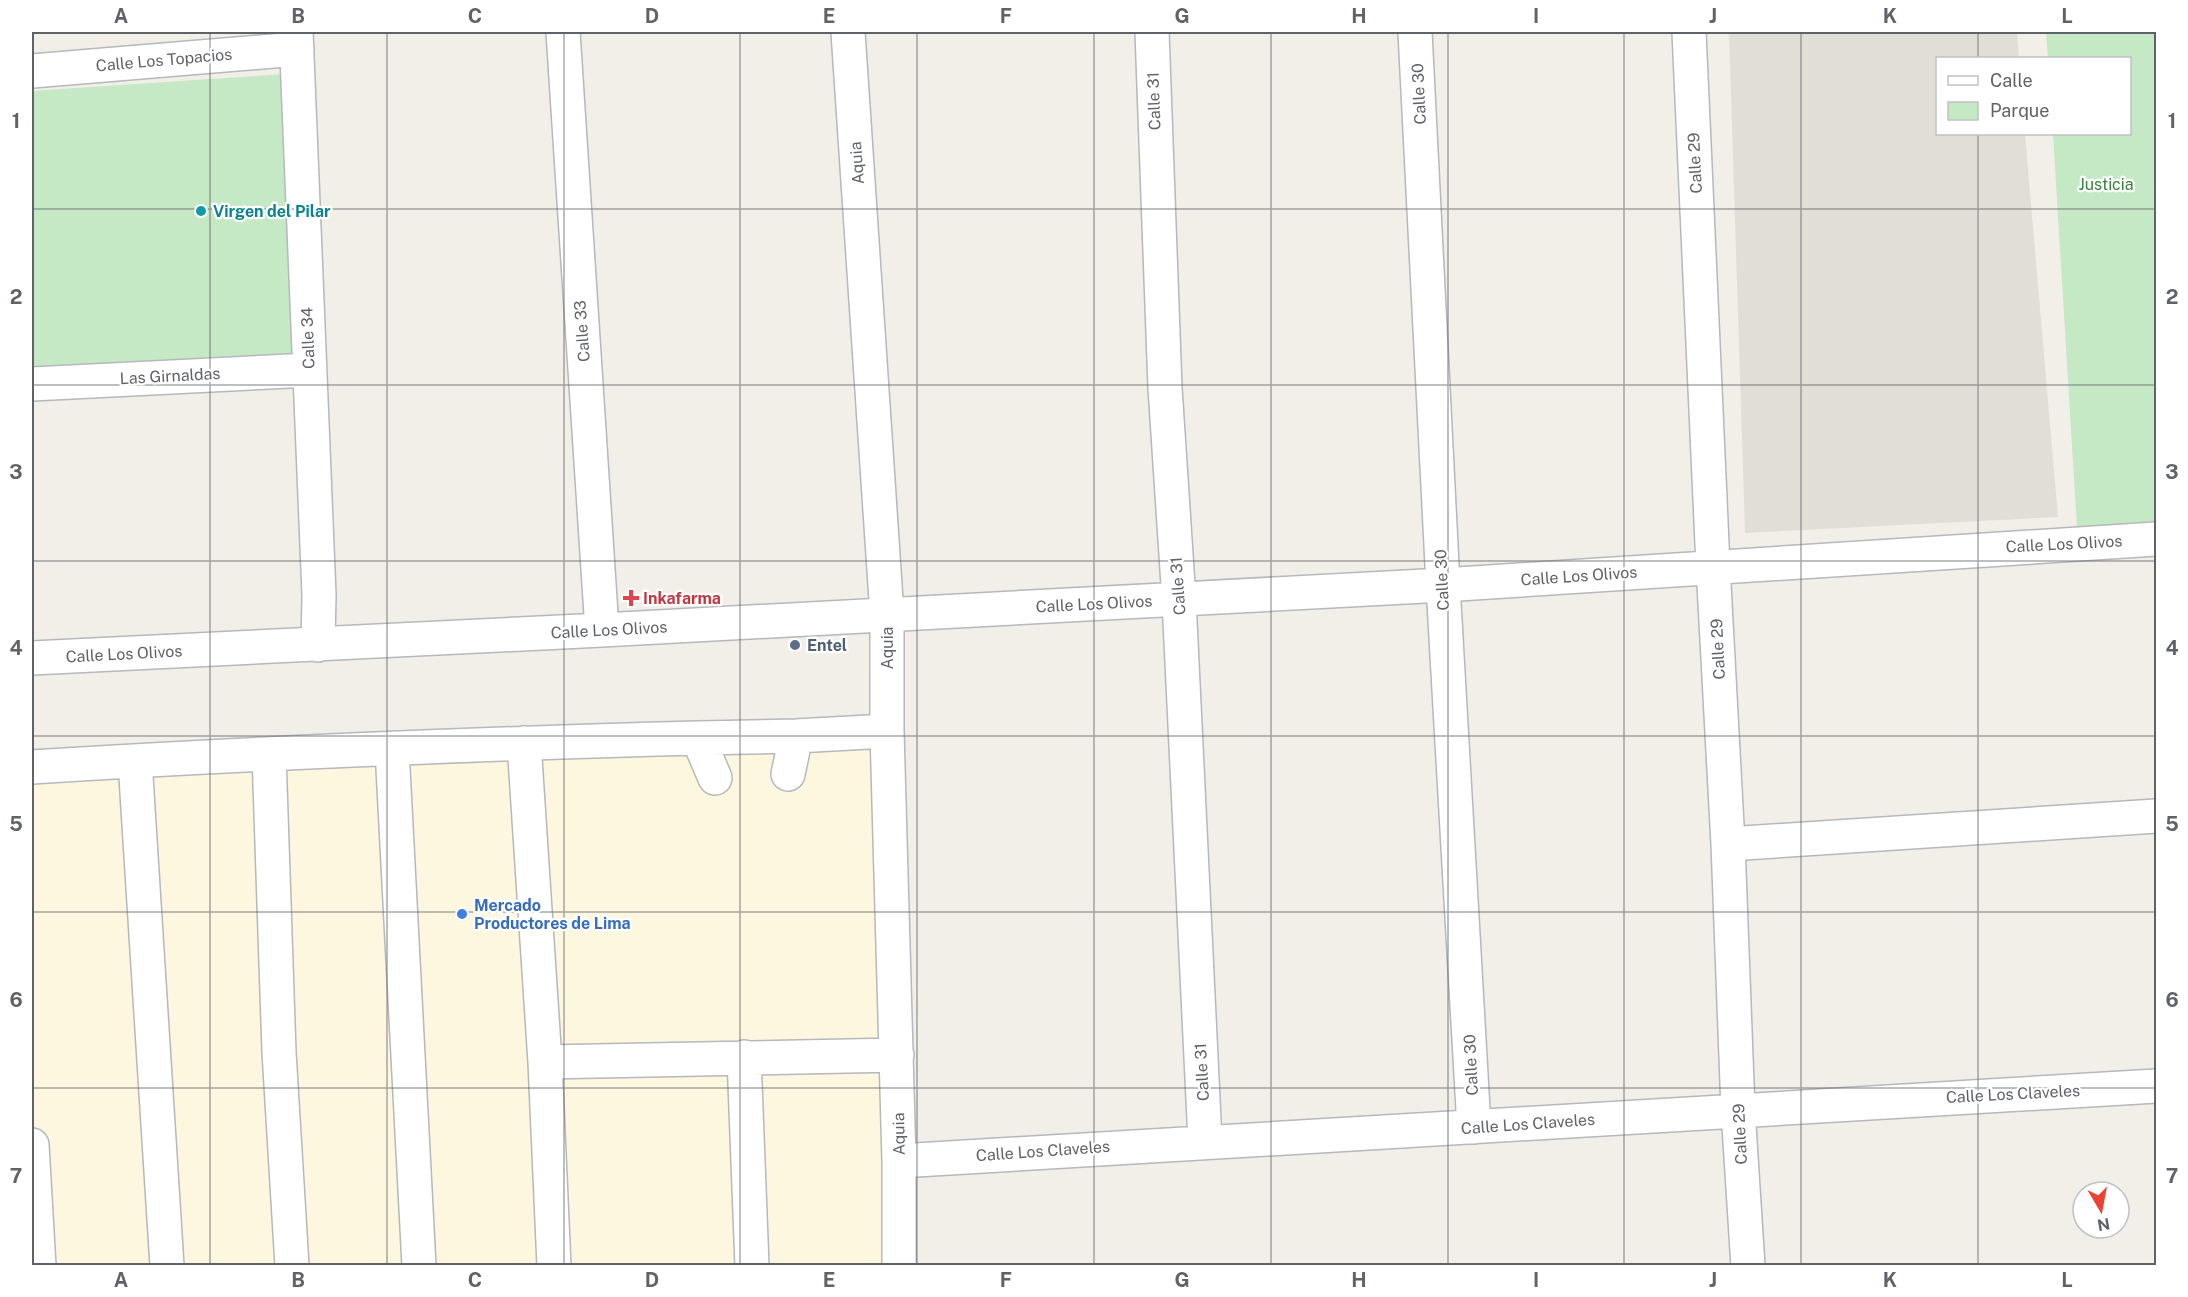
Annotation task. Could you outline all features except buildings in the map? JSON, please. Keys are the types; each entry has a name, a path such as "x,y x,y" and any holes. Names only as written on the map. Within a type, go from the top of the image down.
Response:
{"street":[{"name":"Calle 33","path":"563,32 602,630"},
{"name":"Aquia","path":"848,32 887,615 887,731 897,1055 899,1266"},
{"name":"Calle 31","path":"1152,32 1165,388 1179,600 1205,1141"},
{"name":"Calle 30","path":"1416,32 1443,585 1474,1127"},
{"name":"Calle 29","path":"1689,32 1728,844 1738,1110 1748,1266"},
{"name":"Calle Los Topacios","path":"32,71 297,40"},
{"name":"Calle 34","path":"297,40 319,595 318,645"},
{"name":"Las Girnaldas","path":"32,384 309,370"},
{"name":"Calle Los Olivos","path":"32,658 1179,600 2157,539"},
{"path":"32,767 524,743 796,736 887,731"},
{"path":"788,774 796,736"},
{"path":"698,738 715,778"},
{"path":"524,743 545,1062 554,1266"},
{"path":"392,749 419,1266"},
{"path":"268,754 279,1052 292,1266"},
{"path":"135,761 167,1266"},
{"path":"1728,844 2157,816"},
{"path":"545,1062 897,1055"},
{"path":"744,1057 752,1266"},
{"name":"Calle Los Claveles","path":"899,1161 2157,1086"},
{"path":"32,1145 39,1266"}],"shaded area":[{"path":"1729,32 2017,32 2019,57 1936,57 1936,135 2025,135 2058,517 1745,533"},
{"name":"Mercado Productores de Lima","path":"887,731 893,1265 32,1266 32,773"}],"green space":[{"name":"Justicia","path":"2046,32 2156,32 2156,523 2077,528 2053,135 2131,135 2131,57 2048,57"},
{"path":"284,74 292,356 32,370 32,91"}],"place":[{"name":"Virgen del Pilar","path":"201,211"},
{"name":"Inkafarma","path":"631,598"},
{"name":"Entel","path":"795,645"},
{"name":"Mercado Productores de Lima","path":"462,914"}]}
